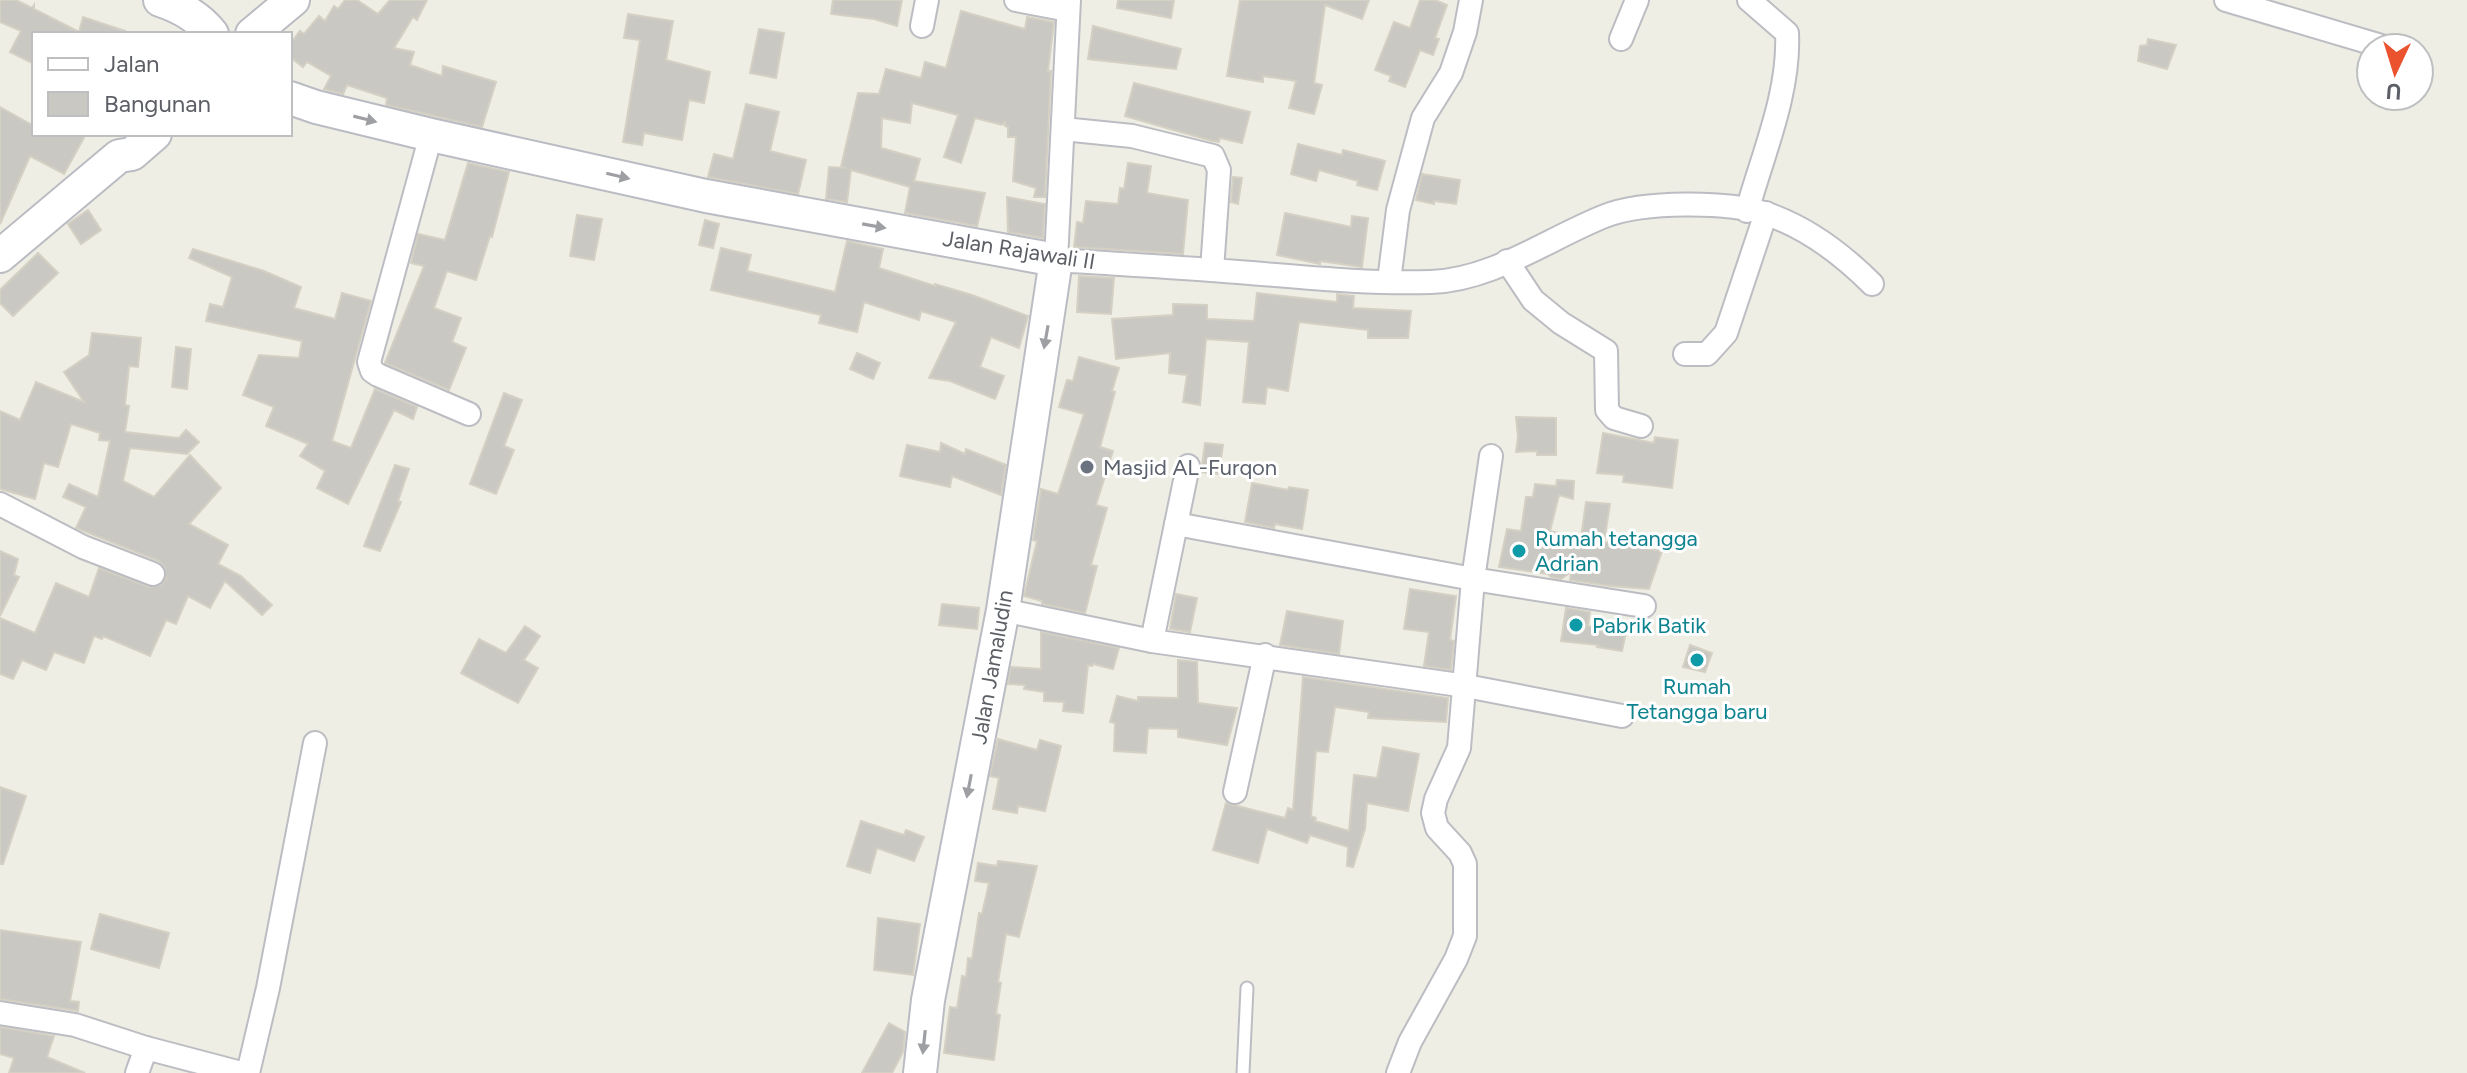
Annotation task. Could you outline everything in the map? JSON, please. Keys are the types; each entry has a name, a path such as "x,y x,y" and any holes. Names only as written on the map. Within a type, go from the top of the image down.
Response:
{"street":[{"path":"160,0 178,6 203,23 210,32"},
{"path":"193,0 208,8 228,32"},
{"path":"254,32 293,0"},
{"path":"276,32 310,0"},
{"path":"922,26 927,0"},
{"path":"1016,0 1069,5 1056,260"},
{"path":"1389,281 1398,210 1423,118 1451,73 1465,32 1471,0"},
{"path":"1621,39 1637,0"},
{"path":"1685,354 1707,354 1726,333 1781,94 1788,54 1787,33 1749,0"},
{"path":"2226,0 2355,38"},
{"name":"Jalan Rajawali II","path":"292,99 431,135 706,196 1056,260 1325,279 1432,282 1467,278 1608,215 1641,206 1681,204 1756,212 1811,234 1848,261 1872,284"},
{"path":"1063,129 1132,136 1213,156 1219,170 1212,270"},
{"path":"431,135 369,362 372,371 378,375 469,414"},
{"path":"0,256 124,145 132,154 153,136"},
{"name":"Jalan Jamaludin","path":"920,1073 928,1000 1003,610 1056,260"},
{"path":"1507,261 1533,300 1561,323 1606,351 1607,410 1614,418 1641,426"},
{"path":"1398,1073 1410,1042 1456,959 1465,936 1465,864 1460,853 1437,828 1433,813 1436,799 1459,748 1473,579 1491,456"},
{"path":"1152,641 1188,466"},
{"path":"0,504 83,547 153,574"},
{"path":"1176,524 1473,579 1644,606"},
{"path":"1003,610 1152,641 1466,686 1622,716"},
{"path":"1235,792 1265,655"},
{"path":"248,1073 268,988 315,743"},
{"path":"0,1013 75,1025 241,1073"},
{"path":"137,1073 146,1048"}],"lane":[{"path":"1243,1073 1247,988"}],"building":[{"path":"0,0 16,0 32,8 34,5 34,9 79,32 32,32 32,63 10,52 21,31 0,22"},
{"path":"345,0 357,0 378,14 390,0 427,0 417,20 413,17 394,48 414,52 410,65 442,76 443,66 496,82 482,127 386,105 387,98 347,85 343,94 324,89 331,76 307,62 303,67 292,59 292,41 300,31 304,34 319,16 325,21 334,6 338,9"},
{"path":"833,0 902,0 897,26 874,19 831,14"},
{"path":"1118,0 1174,0 1171,18 1117,8"},
{"path":"1240,0 1369,0 1362,19 1325,5 1314,83 1322,85 1314,114 1289,108 1296,81 1263,76 1263,82 1227,76"},
{"path":"1420,0 1435,0 1447,5 1435,38 1439,39 1433,55 1420,50 1405,87 1389,81 1391,76 1375,70 1394,22 1410,28"},
{"path":"961,11 1025,29 1027,17 1054,22 1048,71 1051,71 1045,197 1034,197 1036,188 1013,181 1016,137 1008,137 1005,122 1002,125 975,118 961,163 944,157 958,115 912,103 910,123 882,118 881,148 920,159 914,181 985,193 977,226 905,213 910,187 851,170 847,202 826,199 829,167 846,168 841,167 858,93 879,94 886,69 921,78 925,62 946,68"},
{"path":"628,14 673,21 666,60 710,72 704,103 689,100 682,140 644,133 642,145 623,142 640,40 624,38"},
{"path":"83,17 125,32 79,32"},
{"path":"1093,26 1181,49 1176,69 1088,59"},
{"path":"759,29 784,33 776,78 750,73"},
{"path":"2148,39 2176,45 2167,69 2138,61 2140,46 2147,45"},
{"path":"1134,83 1250,112 1242,143 1220,138 1219,142 1212,141 1125,116"},
{"path":"746,104 779,112 770,151 806,160 798,194 708,177 714,154 733,159"},
{"path":"0,107 32,125 32,136 85,136 64,174 30,156 0,224"},
{"path":"1298,144 1342,155 1343,150 1385,161 1377,190 1319,170 1316,181 1291,174"},
{"path":"468,163 509,172 492,237 476,280 447,271 434,308 461,318 452,342 466,348 449,390 385,363 424,266 411,263 418,234 445,240"},
{"path":"1128,163 1151,166 1147,193 1188,200 1183,254 1074,247 1077,222 1083,223 1086,201 1118,204"},
{"path":"1422,174 1460,180 1456,204 1416,200"},
{"path":"1233,177 1242,178 1238,204 1231,202"},
{"path":"1007,197 1045,204 1043,238 1008,232"},
{"path":"88,210 101,230 81,244 68,224"},
{"path":"1285,213 1351,227 1352,216 1368,218 1362,267 1320,261 1320,264 1277,255"},
{"path":"577,215 602,219 594,260 570,256"},
{"path":"705,220 719,224 713,248 699,245"},
{"path":"847,241 883,249 879,268 972,295 1028,316 1019,348 991,337 980,367 1004,376 995,399 950,381 929,378 956,322 921,311 919,320 864,302 857,332 819,323 821,315 711,290 721,248 751,255 747,271 835,292"},
{"path":"193,249 264,271 301,287 294,308 335,319 342,293 371,301 332,441 351,448 375,389 417,407 413,419 394,410 348,504 317,488 325,471 300,456 308,444 266,426 274,407 243,395 259,355 299,358 302,341 206,321 210,304 223,307 232,277 189,258"},
{"path":"38,253 58,273 13,316 0,303 0,290"},
{"path":"1079,276 1114,278 1111,314 1077,312"},
{"path":"1257,293 1337,302 1337,294 1354,296 1353,308 1411,311 1408,338 1368,338 1368,330 1299,322 1288,391 1267,387 1265,404 1243,402 1249,342 1206,339 1200,405 1183,402 1187,375 1169,373 1170,353 1116,359 1112,319 1173,315 1173,304 1207,305 1207,319 1254,321"},
{"path":"92,333 141,338 138,367 129,366 125,405 129,406 125,432 179,438 186,430 199,442 187,454 130,448 123,481 154,497 190,455 221,488 189,524 228,545 218,564 241,576 272,605 262,615 225,581 210,608 188,596 176,624 166,620 150,656 103,636 102,639 94,636 84,663 54,652 46,670 22,660 13,679 0,674 0,618 35,633 56,583 89,597 99,568 149,587 161,585 166,578 164,566 159,561 76,528 86,507 63,497 69,484 98,497 110,441 99,440 100,433 71,424 58,467 44,463 35,499 0,489 0,411 20,420 36,382 84,402 64,372 89,355"},
{"path":"176,347 191,349 187,389 172,387"},
{"path":"857,353 880,363 873,379 850,369"},
{"path":"1079,357 1119,368 1100,447 1113,451 1096,505 1107,508 1091,565 1097,566 1085,613 1042,604 1042,601 1024,596 1037,541 1033,540 1041,489 1058,494 1084,414 1059,407 1067,380 1073,381"},
{"path":"504,393 522,400 504,446 514,450 496,494 470,484"},
{"path":"1516,417 1556,418 1556,455 1537,455 1537,451 1516,452"},
{"path":"1603,433 1654,443 1655,437 1678,440 1672,488 1623,482 1624,475 1597,473"},
{"path":"941,443 965,454 966,449 1006,465 1001,495 952,476 950,487 900,476 907,445 940,452"},
{"path":"1205,443 1223,445 1219,474 1201,472"},
{"path":"395,465 409,469 398,501 401,502 380,551 364,546"},
{"path":"1557,480 1574,481 1573,499 1559,495 1550,531 1581,538 1586,502 1610,504 1604,542 1662,551 1649,589 1570,580 1571,572 1561,579 1548,574 1499,567 1507,529 1521,531 1526,497 1533,497 1535,484 1556,486"},
{"path":"1252,483 1288,490 1289,487 1308,490 1302,529 1275,524 1274,528 1245,522"},
{"path":"0,551 18,559 14,575 19,577 0,616"},
{"path":"1410,589 1456,596 1450,640 1454,641 1451,670 1424,666 1429,632 1404,629"},
{"path":"1176,594 1197,598 1190,632 1170,629"},
{"path":"942,604 979,608 977,629 939,625"},
{"path":"1566,608 1590,612 1588,626 1626,632 1622,651 1561,641"},
{"path":"1287,611 1343,621 1339,654 1280,645"},
{"path":"525,626 540,636 524,660 538,668 518,703 461,673 479,639 506,653"},
{"path":"1041,632 1119,648 1113,669 1088,665 1083,713 1063,711 1064,702 1044,701 1044,692 1024,689 1025,685 1008,684 1011,667 1041,669"},
{"name":"Rumah Tetangga baru","path":"1690,645 1712,653 1705,672 1683,667"},
{"path":"1178,660 1197,662 1198,703 1237,708 1227,745 1178,737 1178,729 1148,728 1146,753 1114,751 1115,723 1110,722 1117,696 1138,701 1138,697 1178,698"},
{"path":"1303,677 1448,698 1446,722 1368,718 1369,712 1335,707 1328,752 1316,751 1311,816 1316,818 1315,821 1349,831 1354,775 1377,778 1383,747 1419,754 1408,811 1367,803 1365,829 1353,867 1347,866 1348,847 1310,835 1307,843 1267,829 1258,863 1213,850 1226,803 1285,818 1288,808 1293,810"},
{"path":"998,739 1037,750 1040,740 1061,746 1045,811 1018,806 1017,813 993,809 999,778 990,776"},
{"path":"0,787 26,796 3,864 0,864"},
{"path":"861,821 904,835 906,830 924,837 914,861 877,848 870,873 847,866"},
{"path":"998,861 1037,866 1019,937 1006,934 998,982 1001,983 996,1014 1000,1015 994,1060 944,1053 950,1007 957,1008 962,976 966,977 968,958 972,959 979,913 982,914 989,883 975,881 978,863 997,866"},
{"path":"100,914 169,933 159,968 91,949"},
{"path":"878,918 920,924 913,975 874,970"},
{"path":"0,930 81,942 70,1001 79,1002 78,1011 0,999"},
{"path":"889,1023 905,1032 903,1052 892,1073 862,1073"},
{"path":"0,1027 54,1036 47,1057 85,1073 9,1073 14,1058 0,1054"}],"place":[{"name":"Masjid AL-Furqon","path":"1087,467"},
{"name":"Rumah tetangga Adrian","path":"1519,551"},
{"name":"Pabrik Batik","path":"1576,625"},
{"name":"Rumah Tetangga baru","path":"1697,660"}]}
